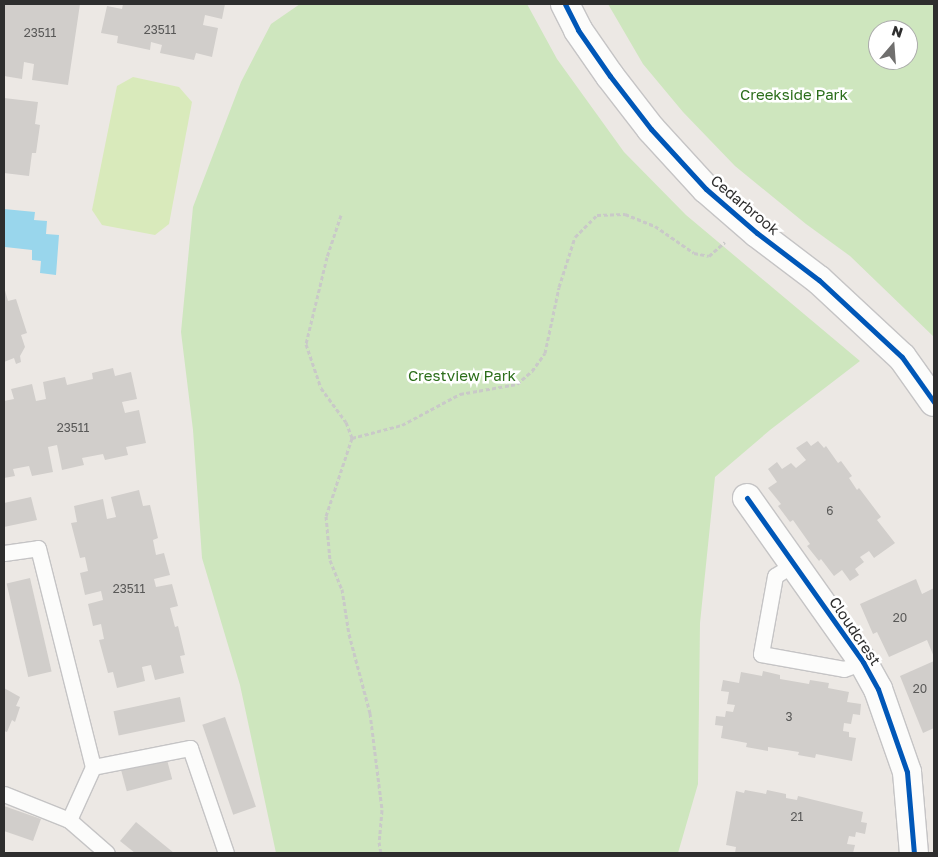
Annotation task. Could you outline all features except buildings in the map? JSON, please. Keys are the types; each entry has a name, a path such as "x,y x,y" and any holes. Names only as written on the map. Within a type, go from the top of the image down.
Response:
{"street":[{"name":"Cedarbrook","path":"565,4 578,30 610,76 651,129 706,189 743,221 819,280 902,357 934,402"},
{"name":"Cloudcrest","path":"747,498 863,662 878,689 907,772 914,853"}],"lane":[{"path":"4,553 38,548 93,767 69,820"},
{"path":"794,564 775,576 761,654 844,669 863,662"},
{"path":"93,767 190,748 226,853"},
{"path":"4,794 69,820 107,853"}],"path":[{"path":"352,438 402,425 460,394 517,384 532,370 545,353 558,287 575,237 597,215 625,214 655,226 694,253 709,256 743,221"},
{"path":"341,215 327,257 306,344 321,388 346,422 352,438 326,516 330,560 342,589 349,634 370,713 382,810 379,842 381,853"}],"green space":[{"name":"Crestview Park","path":"300,4 527,4 557,59 624,152 686,215 860,361 770,430 715,477 700,623 698,784 678,853 276,853 240,685 202,558 193,430 181,332 193,207 241,82 271,24"},
{"name":"Creekside Park","path":"608,4 934,4 934,337 850,256 806,224 735,166 683,112 643,64"},
{"path":"133,77 179,87 192,102 169,224 155,235 102,225 92,210 117,86"}],"water":[{"path":"4,209 35,212 34,220 47,221 46,234 59,235 56,275 40,273 41,261 32,260 32,250 5,247 4,256"}],"cycle path":[{"path":"565,4 578,30 610,76 651,129 706,189 757,233 819,280 902,357 934,402"},
{"path":"747,498 863,662 878,689 907,772 914,853"}]}
